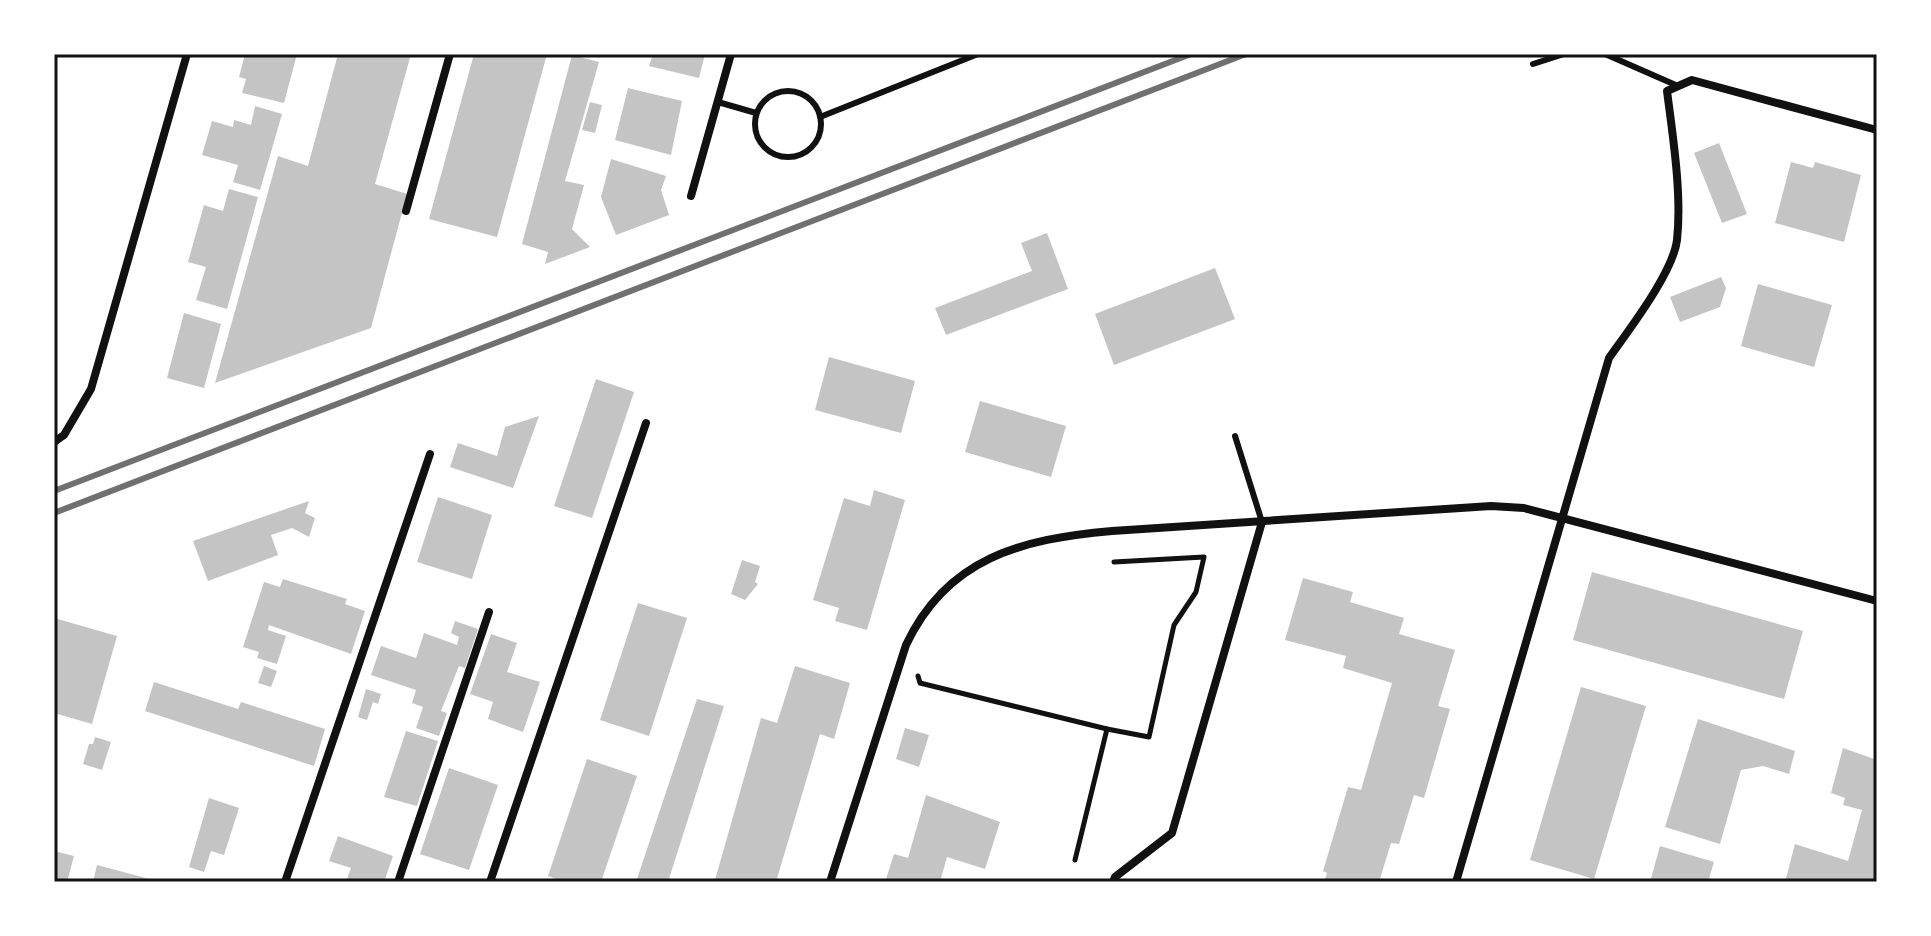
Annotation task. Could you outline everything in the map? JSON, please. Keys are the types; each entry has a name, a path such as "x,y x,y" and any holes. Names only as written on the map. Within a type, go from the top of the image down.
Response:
{"street":[{"path":"54,442 64,435 91,389 187,54"},
{"path":"406,211 450,54"},
{"path":"691,196 731,54"},
{"path":"1456,882 1609,358 1648,304 1677,242 1674,139 1667,91 1692,80 1877,130"},
{"path":"490,882 646,423"},
{"path":"285,882 430,454"},
{"path":"830,882 906,645 921,613 939,592 1005,552 1104,532 1491,506 1524,508 1877,601"},
{"path":"1113,882 1115,877 1172,833 1262,522"},
{"path":"398,882 489,612"}],"lane":[{"path":"820,117 978,54"},
{"path":"1533,64 1564,54"},
{"path":"1605,54 1678,86"},
{"path":"781,91 805,97 812,102 820,117 819,134 810,149 794,156 777,155 763,146 755,130 756,113 765,98 781,91"},
{"path":"718,102 756,113"},
{"path":"1235,436 1262,522"}],"path":[{"path":"906,645 920,683 1149,737 1174,625 1196,592 1204,557 1114,562"},
{"path":"1075,860 1107,729"}],"building":[{"path":"245,54 297,54 284,103 242,93 246,79 239,77"},
{"path":"338,54 411,54 375,184 407,194 371,328 215,383 278,156 308,166"},
{"path":"474,54 547,54 497,237 429,219"},
{"path":"653,54 705,54 699,78 649,66"},
{"path":"572,55 599,62 565,181 584,185 572,229 590,247 545,264 548,252 522,244"},
{"path":"628,88 682,101 671,155 615,140"},
{"path":"590,102 602,105 595,133 582,130"},
{"path":"255,106 282,114 260,190 233,182 238,165 202,155 212,121 233,127 234,120 251,125"},
{"path":"1719,143 1747,214 1722,223 1694,153"},
{"path":"611,159 666,176 661,190 669,215 616,235 601,197"},
{"path":"1791,162 1813,168 1815,162 1861,175 1844,242 1775,223"},
{"path":"229,189 258,197 227,309 196,300 206,267 188,262 204,205 223,211"},
{"path":"1047,233 1068,289 946,335 935,308 1032,271 1021,243"},
{"path":"1215,268 1235,319 1114,365 1095,314"},
{"path":"1721,277 1726,288 1720,307 1680,322 1670,297"},
{"path":"1758,284 1832,305 1814,367 1741,346"},
{"path":"184,313 221,324 204,388 167,378"},
{"path":"829,357 915,381 901,433 815,410"},
{"path":"596,379 634,392 592,518 554,506"},
{"path":"980,401 1066,426 1051,477 965,452"},
{"path":"539,416 513,488 450,467 458,443 497,456 505,427"},
{"path":"874,490 905,500 867,630 835,621 839,608 813,600 844,498 870,506"},
{"path":"438,497 492,515 472,579 417,562"},
{"path":"309,501 305,513 315,518 309,537 292,528 271,535 278,555 208,581 193,541"},
{"path":"742,560 760,566 755,582 758,584 745,600 731,594"},
{"path":"1592,572 1803,631 1784,699 1573,640"},
{"path":"1303,578 1353,592 1350,602 1404,618 1399,634 1455,650 1438,706 1450,709 1424,798 1414,795 1399,844 1391,843 1379,882 1324,882 1327,873 1323,871 1348,787 1361,790 1392,683 1343,668 1346,656 1285,640"},
{"path":"283,579 347,599 345,604 365,611 351,654 269,625 268,630 286,636 277,664 257,658 259,652 243,647 264,582 280,587"},
{"path":"638,603 687,618 649,736 600,720"},
{"path":"54,618 117,636 92,724 54,713"},
{"path":"455,621 478,629 465,668 459,666 441,711 447,713 439,736 416,728 423,707 412,703 416,690 371,675 381,646 416,658 424,633 457,645 459,637 451,633"},
{"path":"491,634 517,643 507,672 540,682 523,732 488,719 493,702 470,694"},
{"path":"264,666 277,671 271,687 258,683"},
{"path":"795,666 850,683 834,739 820,734 776,882 715,880 761,718 777,723"},
{"path":"154,682 238,709 241,702 325,729 314,766 145,711"},
{"path":"1581,687 1646,706 1594,879 1530,860"},
{"path":"366,689 381,694 378,704 373,702 367,720 358,717"},
{"path":"697,699 724,706 668,882 636,882"},
{"path":"1698,719 1795,751 1789,774 1763,766 1741,770 1720,844 1665,827"},
{"path":"905,728 929,735 919,767 896,759"},
{"path":"406,731 438,741 417,806 384,797"},
{"path":"95,737 111,742 102,770 83,764 89,744 93,744"},
{"path":"1843,748 1877,760 1877,882 1785,882 1795,844 1848,861 1862,810 1843,805 1845,798 1831,793"},
{"path":"587,759 637,776 601,882 565,882 548,876"},
{"path":"449,768 498,785 469,870 420,854"},
{"path":"926,795 1000,822 985,869 947,857 940,882 886,879 894,854 908,858"},
{"path":"209,798 239,808 224,855 211,851 204,872 189,867"},
{"path":"338,836 393,856 384,882 346,882 351,868 329,861"},
{"path":"1660,846 1714,862 1708,882 1650,882"},
{"path":"54,851 74,856 67,882 54,882"},
{"path":"97,865 157,881 157,882 93,882"}],"railway":[{"path":"54,491 1191,54"},
{"path":"54,513 1246,54"}]}
